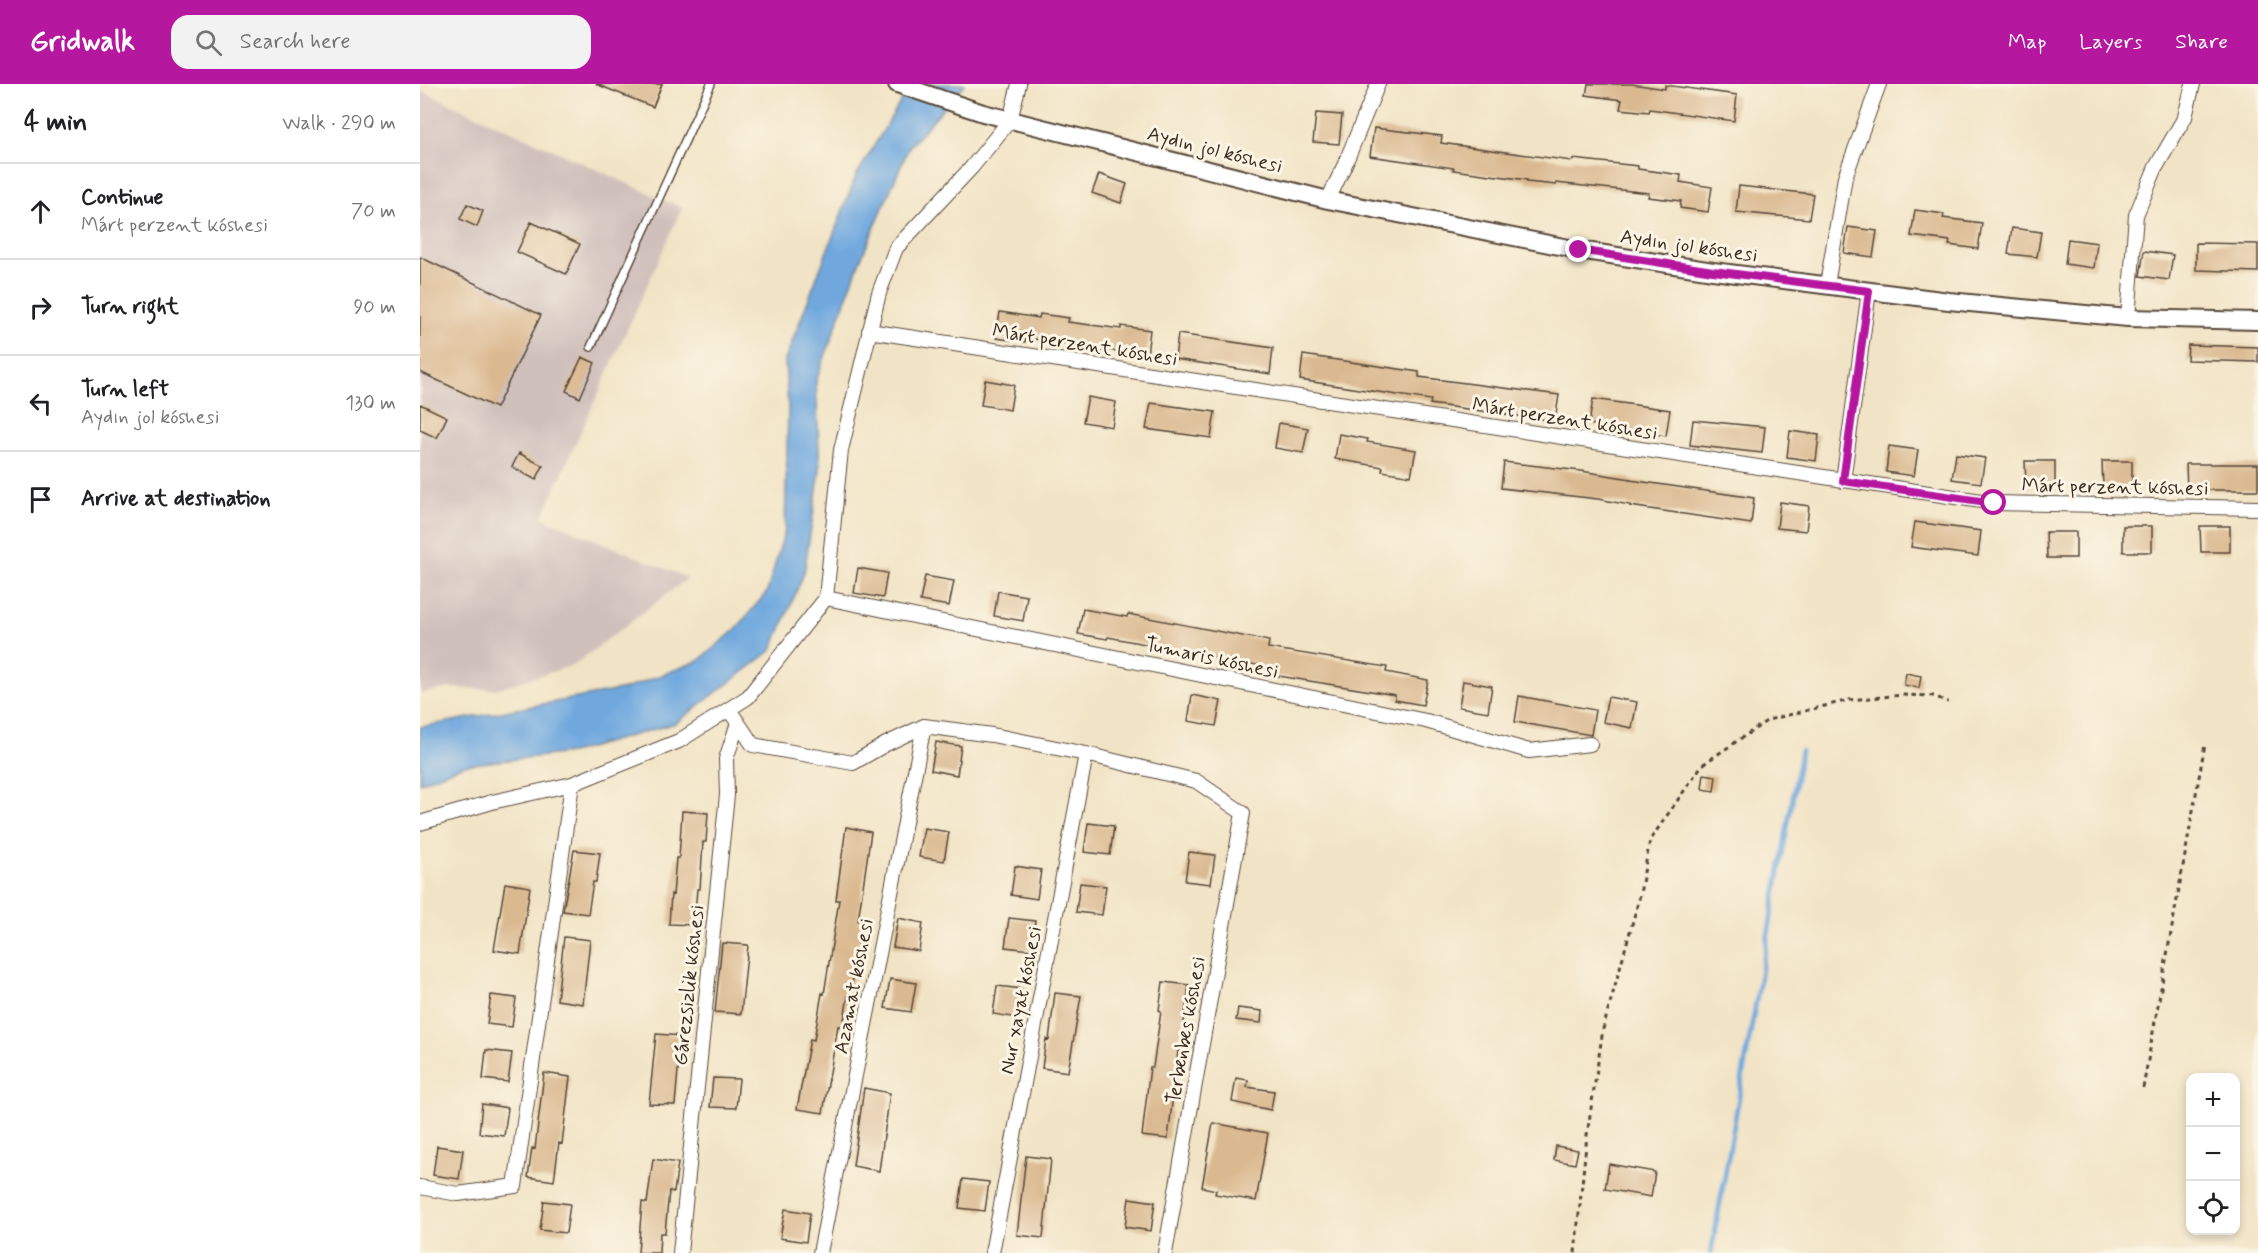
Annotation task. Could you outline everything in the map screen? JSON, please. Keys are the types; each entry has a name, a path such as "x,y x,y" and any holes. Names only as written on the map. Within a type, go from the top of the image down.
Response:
{"street":[{"name":"Aydın jol kóshesi","path":"897,84 983,113 1328,200 1579,250 1713,271 1949,301 2128,318 2258,321"},
{"path":"420,823 492,802 572,784 679,741 730,711 748,697 826,598 841,450 879,292 896,248 972,167 1010,120 1018,84"},
{"path":"1328,200 1378,84"},
{"path":"1827,285 1845,177 1879,84"},
{"path":"2128,318 2136,215 2156,166 2186,117 2193,84"},
{"path":"1843,481 1869,291"},
{"name":"Márt perzent kóshesi","path":"869,331 1994,503 2258,508"},
{"name":"Tumaris kóshesi","path":"826,598 1426,722 1529,751 1590,744"},
{"path":"730,711 753,745 853,763 924,726 992,735 1086,754"},
{"name":"Ǵárezsizlik kóshesi","path":"680,1253 727,795 726,759 738,723"},
{"name":"Azamat kóshesi","path":"820,1253 924,726"},
{"name":"Terbenbes kóshesi","path":"1086,754 1196,781 1243,813 1165,1253"},
{"name":"Nur xayat kóshesi","path":"992,1253 1086,754"},
{"path":"420,1187 458,1194 516,1186 572,784"}],"lane":[{"path":"591,347 711,84"}],"path":[{"path":"1575,1253 1587,1134 1603,1029 1639,899 1650,840 1702,765 1768,720 1848,699 1903,695 1934,696 1948,702"},
{"path":"2143,1088 2205,744"}],"shaded area":[{"path":"420,90 682,208 542,518 688,578 574,665 496,689 448,688 420,694"}],"water":[{"path":"911,84 965,84 909,147 858,266 816,381 820,471 804,573 772,650 676,723 571,753 464,765 420,783 420,727 625,689 698,661 735,630 767,592 785,530 788,409 785,360 856,176"}],"building":[{"path":"596,84 662,84 653,107"},
{"path":"1588,84 1632,84 1665,89 1665,85 1737,95 1734,121 1650,109 1649,112 1620,109 1622,100 1586,95"},
{"path":"1316,113 1342,115 1339,144 1313,142"},
{"path":"1374,128 1442,136 1441,143 1572,161 1573,159 1638,166 1638,169 1681,175 1680,182 1712,187 1708,212 1680,208 1681,201 1648,197 1649,193 1527,182 1527,180 1370,156"},
{"path":"1099,174 1127,184 1121,203 1092,193"},
{"path":"1739,186 1813,194 1809,219 1736,212"},
{"path":"467,204 483,211 477,227 460,219"},
{"path":"1915,210 1944,214 1943,218 1982,223 1978,249 1949,245 1950,241 1911,236"},
{"path":"531,222 580,244 566,274 517,252"},
{"path":"1848,227 1877,231 1873,257 1844,253"},
{"path":"2012,228 2041,232 2037,257 2008,254"},
{"path":"2068,239 2097,243 2094,268 2065,264"},
{"path":"2196,243 2258,244 2258,272 2196,270"},
{"path":"2144,251 2173,255 2169,280 2140,276"},
{"path":"420,257 541,315 496,408 420,372"},
{"path":"1000,312 1039,318 1040,314 1069,318 1068,322 1121,329 1121,326 1150,330 1147,355 1078,349 1079,345 1026,338 1025,342 996,338"},
{"path":"1178,334 1273,348 1270,374 1175,359"},
{"path":"2188,345 2258,347 2258,362 2187,360"},
{"path":"1303,355 1419,372 1419,377 1559,395 1555,421 1430,404 1431,400 1300,380"},
{"path":"582,357 595,363 580,398 566,391"},
{"path":"985,380 1014,385 1010,410 981,405"},
{"path":"1088,397 1116,402 1112,427 1083,422"},
{"path":"1593,399 1670,410 1666,436 1589,424"},
{"path":"1151,403 1215,412 1211,438 1146,429"},
{"path":"420,404 447,417 437,438 420,430"},
{"path":"1693,420 1765,427 1762,453 1690,445"},
{"path":"1279,423 1308,428 1303,453 1275,448"},
{"path":"1790,431 1819,435 1816,461 1787,457"},
{"path":"1339,434 1368,439 1367,442 1416,450 1411,476 1382,471 1383,467 1335,459"},
{"path":"1889,446 1918,450 1914,476 1886,472"},
{"path":"519,453 543,466 536,480 512,467"},
{"path":"1956,454 1985,458 1981,483 1952,479"},
{"path":"2025,461 2055,461 2055,487 2026,487"},
{"path":"2102,461 2132,461 2132,487 2103,487"},
{"path":"1504,462 1581,471 1754,498 1751,524 1598,499 1501,488"},
{"path":"2186,464 2258,464 2258,490 2187,490"},
{"path":"1780,502 1809,506 1806,531 1777,528"},
{"path":"1915,522 1981,531 1978,556 1911,547"},
{"path":"2123,526 2152,526 2152,552 2123,552"},
{"path":"2200,526 2230,526 2230,552 2201,552"},
{"path":"2046,532 2076,532 2076,558 2047,558"},
{"path":"858,568 887,573 883,598 854,593"},
{"path":"925,576 954,581 949,606 920,601"},
{"path":"998,591 1027,596 1023,621 994,616"},
{"path":"1083,609 1127,617 1128,614 1269,641 1268,648 1387,667 1386,672 1428,680 1423,705 1395,700 1395,695 1272,675 1273,668 1108,637 1107,639 1078,634"},
{"path":"1906,673 1921,676 1919,688 1904,685"},
{"path":"1463,681 1492,686 1488,712 1459,707"},
{"path":"1192,695 1221,701 1216,726 1188,721"},
{"path":"1519,696 1595,710 1591,735 1515,722"},
{"path":"1608,697 1637,702 1632,728 1603,722"},
{"path":"936,742 961,746 957,775 931,770"},
{"path":"1704,774 1716,776 1714,791 1702,789"},
{"path":"682,811 708,813 694,925 669,924 676,858 679,858"},
{"path":"1088,823 1114,826 1110,855 1084,852"},
{"path":"846,827 871,832 858,921 862,921 850,996 848,996 843,1026 838,1026 823,1113 797,1109 810,1039 814,1040 822,993 824,994 839,900 836,900"},
{"path":"924,828 949,832 944,861 919,857"},
{"path":"574,850 600,853 588,914 563,911"},
{"path":"1189,852 1215,855 1211,884 1185,881"},
{"path":"1015,866 1041,870 1037,899 1011,895"},
{"path":"505,883 530,887 520,954 494,950"},
{"path":"1080,883 1106,886 1102,915 1076,912"},
{"path":"898,918 923,923 919,951 893,947"},
{"path":"1009,918 1035,921 1031,950 1005,947"},
{"path":"564,937 590,940 583,1004 557,1000"},
{"path":"722,943 748,945 741,1014 715,1012"},
{"path":"890,979 916,983 911,1012 885,1008"},
{"path":"1163,982 1189,985 1181,1051 1178,1051 1168,1139 1142,1136 1150,1067 1153,1067 1161,1011 1159,1010"},
{"path":"997,986 1022,989 1018,1018 993,1014"},
{"path":"1055,993 1081,996 1068,1072 1042,1068 1046,1039 1049,1040"},
{"path":"491,995 516,998 512,1027 487,1024"},
{"path":"1238,1008 1262,1011 1261,1023 1236,1020"},
{"path":"656,1034 681,1036 675,1105 649,1104"},
{"path":"486,1050 512,1053 508,1082 483,1079"},
{"path":"544,1073 570,1077 562,1144 559,1143 554,1181 528,1177 532,1148 535,1149"},
{"path":"713,1078 739,1079 736,1108 710,1107"},
{"path":"1236,1078 1248,1080 1247,1087 1274,1091 1271,1110 1232,1102"},
{"path":"864,1088 890,1093 879,1171 853,1166"},
{"path":"482,1104 508,1108 504,1136 479,1133"},
{"path":"1213,1123 1268,1133 1256,1201 1215,1194 1216,1190 1202,1187"},
{"path":"437,1146 463,1150 459,1179 433,1175"},
{"path":"1556,1146 1578,1150 1575,1164 1554,1160"},
{"path":"1026,1156 1051,1159 1043,1238 1017,1235"},
{"path":"653,1159 678,1163 674,1192 669,1191 665,1233 660,1233 659,1253 638,1253 642,1202 647,1203"},
{"path":"1609,1164 1655,1172 1651,1197 1605,1189"},
{"path":"963,1179 989,1182 985,1211 959,1208"},
{"path":"1129,1198 1155,1202 1151,1231 1125,1227"},
{"path":"544,1201 570,1204 566,1233 540,1230"},
{"path":"785,1209 810,1213 806,1242 780,1238"}],"waterway":[{"path":"1711,1253 1801,751"}],"route":[{"path":"1579,250 1713,271 1869,291 1843,481 1994,503"}]}
